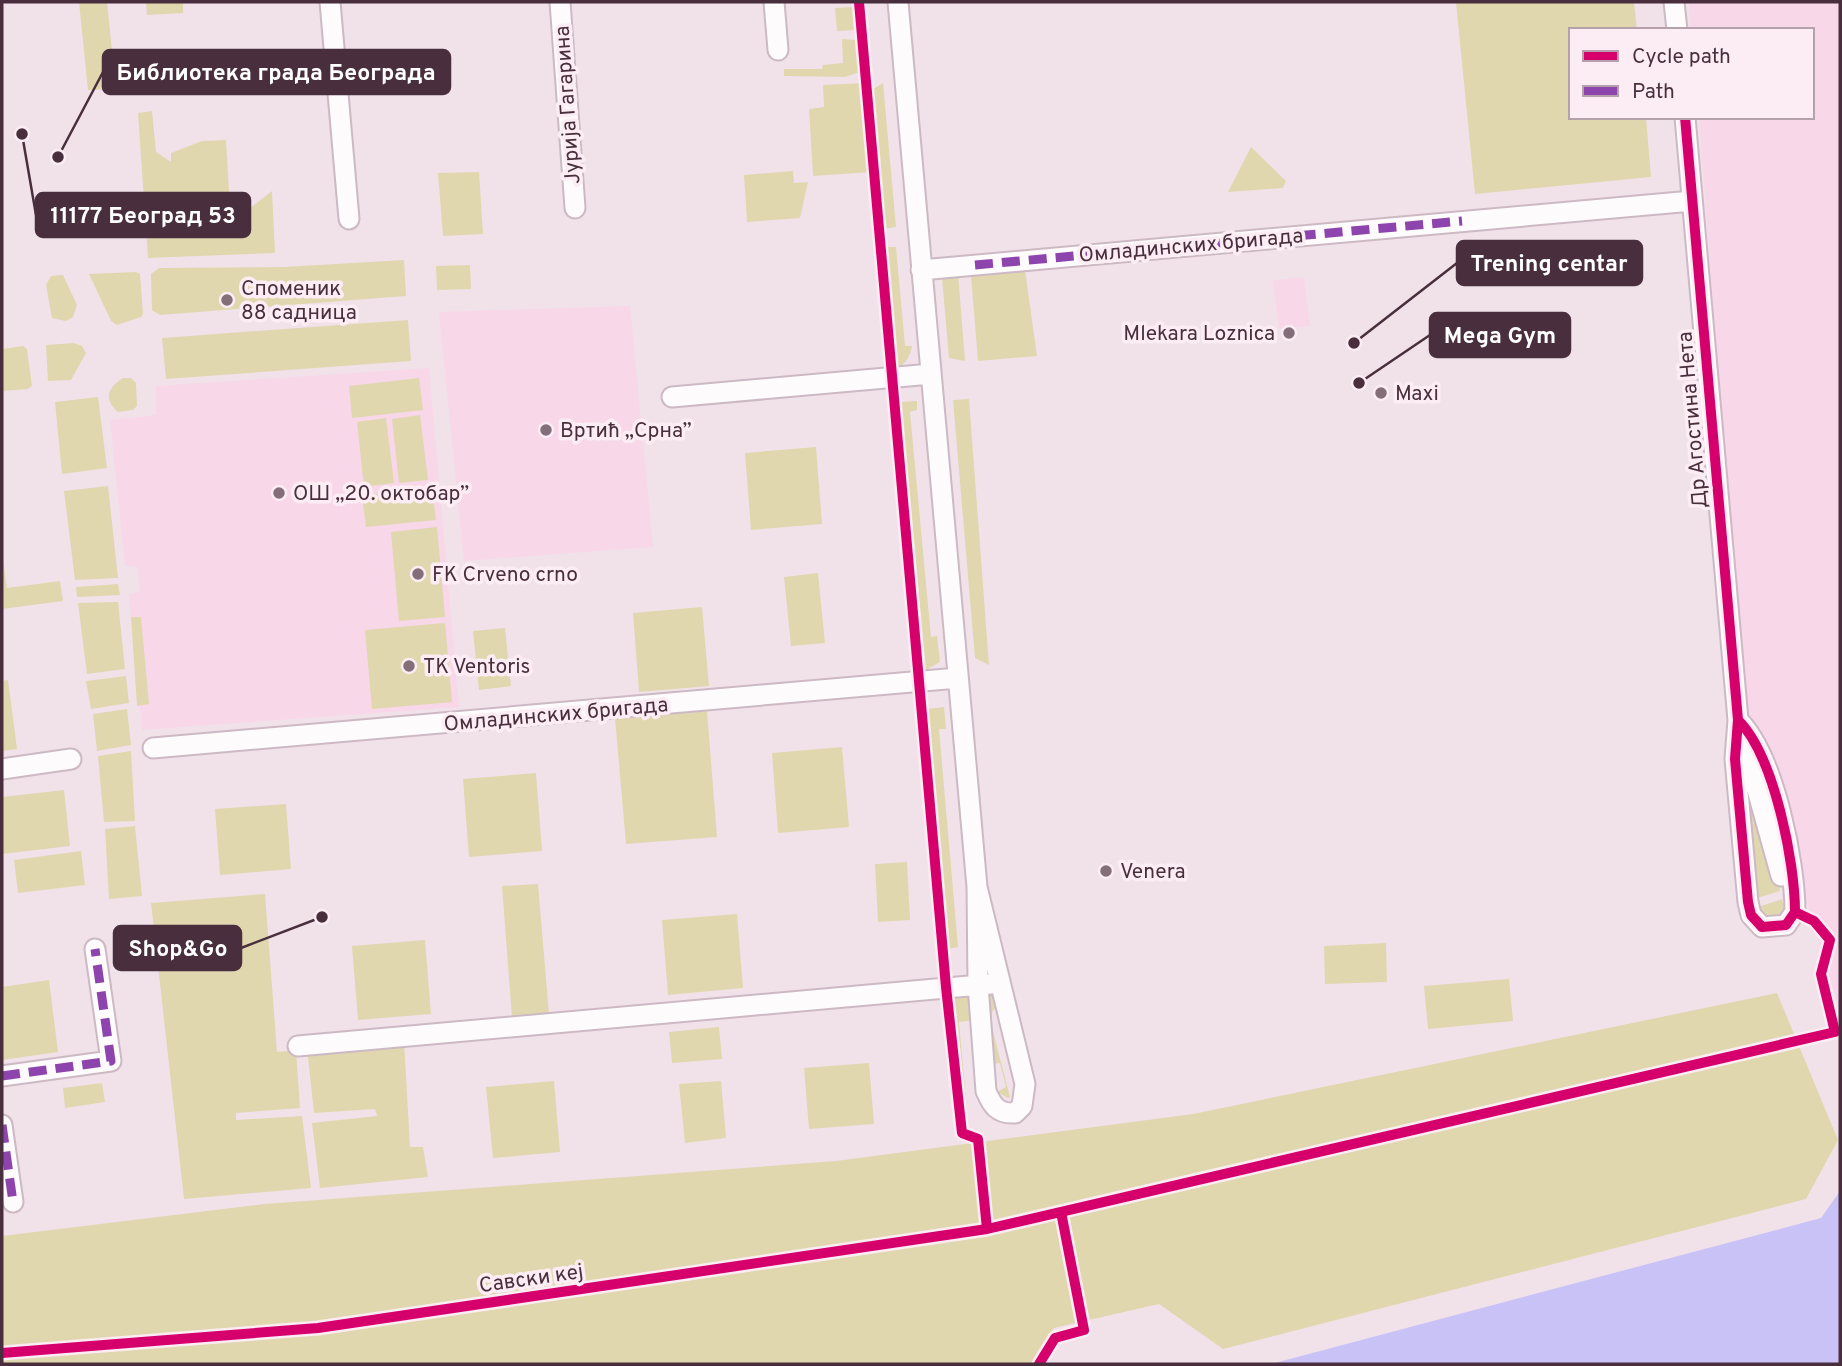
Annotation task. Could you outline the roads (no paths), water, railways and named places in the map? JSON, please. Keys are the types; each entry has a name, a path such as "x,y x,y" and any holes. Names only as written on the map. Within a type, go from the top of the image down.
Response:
{"street":[{"path":"330,2 349,219"},
{"name":"Јурија Гагарина","path":"560,2 575,208"},
{"path":"774,2 779,50"},
{"path":"898,2 977,887 978,985 986,1091 993,1106 1000,1112 1015,1113 1021,1106 1025,1084 977,887"},
{"path":"1674,2 1677,28"},
{"name":"Др Агостина Нета","path":"1685,119 1738,720 1737,782 1751,915 1762,927 1776,928 1786,925 1795,912 1786,894 1738,720"},
{"name":"Омладинских бригада","path":"922,270 1692,201"},
{"path":"672,397 931,374"},
{"name":"Омладинских бригада","path":"153,748 958,678"},
{"path":"2,769 71,759"},
{"path":"2,1076 111,1061 95,949"},
{"path":"299,1046 1000,984"},
{"path":"2,1125 13,1202"}],"place":[{"name":"11177 Београд 53","path":"22,134"},
{"name":"Библиотека града Београда","path":"58,157"},
{"name":"Споменик 88 садница","path":"227,300"},
{"name":"Mlekara Loznica","path":"1289,333"},
{"name":"Trening centar","path":"1354,343"},
{"name":"Mega Gym","path":"1359,383"},
{"name":"Maxi","path":"1381,393"},
{"name":"Вртић „Срна”","path":"546,430"},
{"name":"ОШ „20. октобар”","path":"279,493"},
{"name":"FK Crveno crno","path":"418,574"},
{"name":"TK Ventoris","path":"409,666"},
{"name":"Venera","path":"1106,871"},
{"name":"Shop&Go","path":"322,917"}]}
